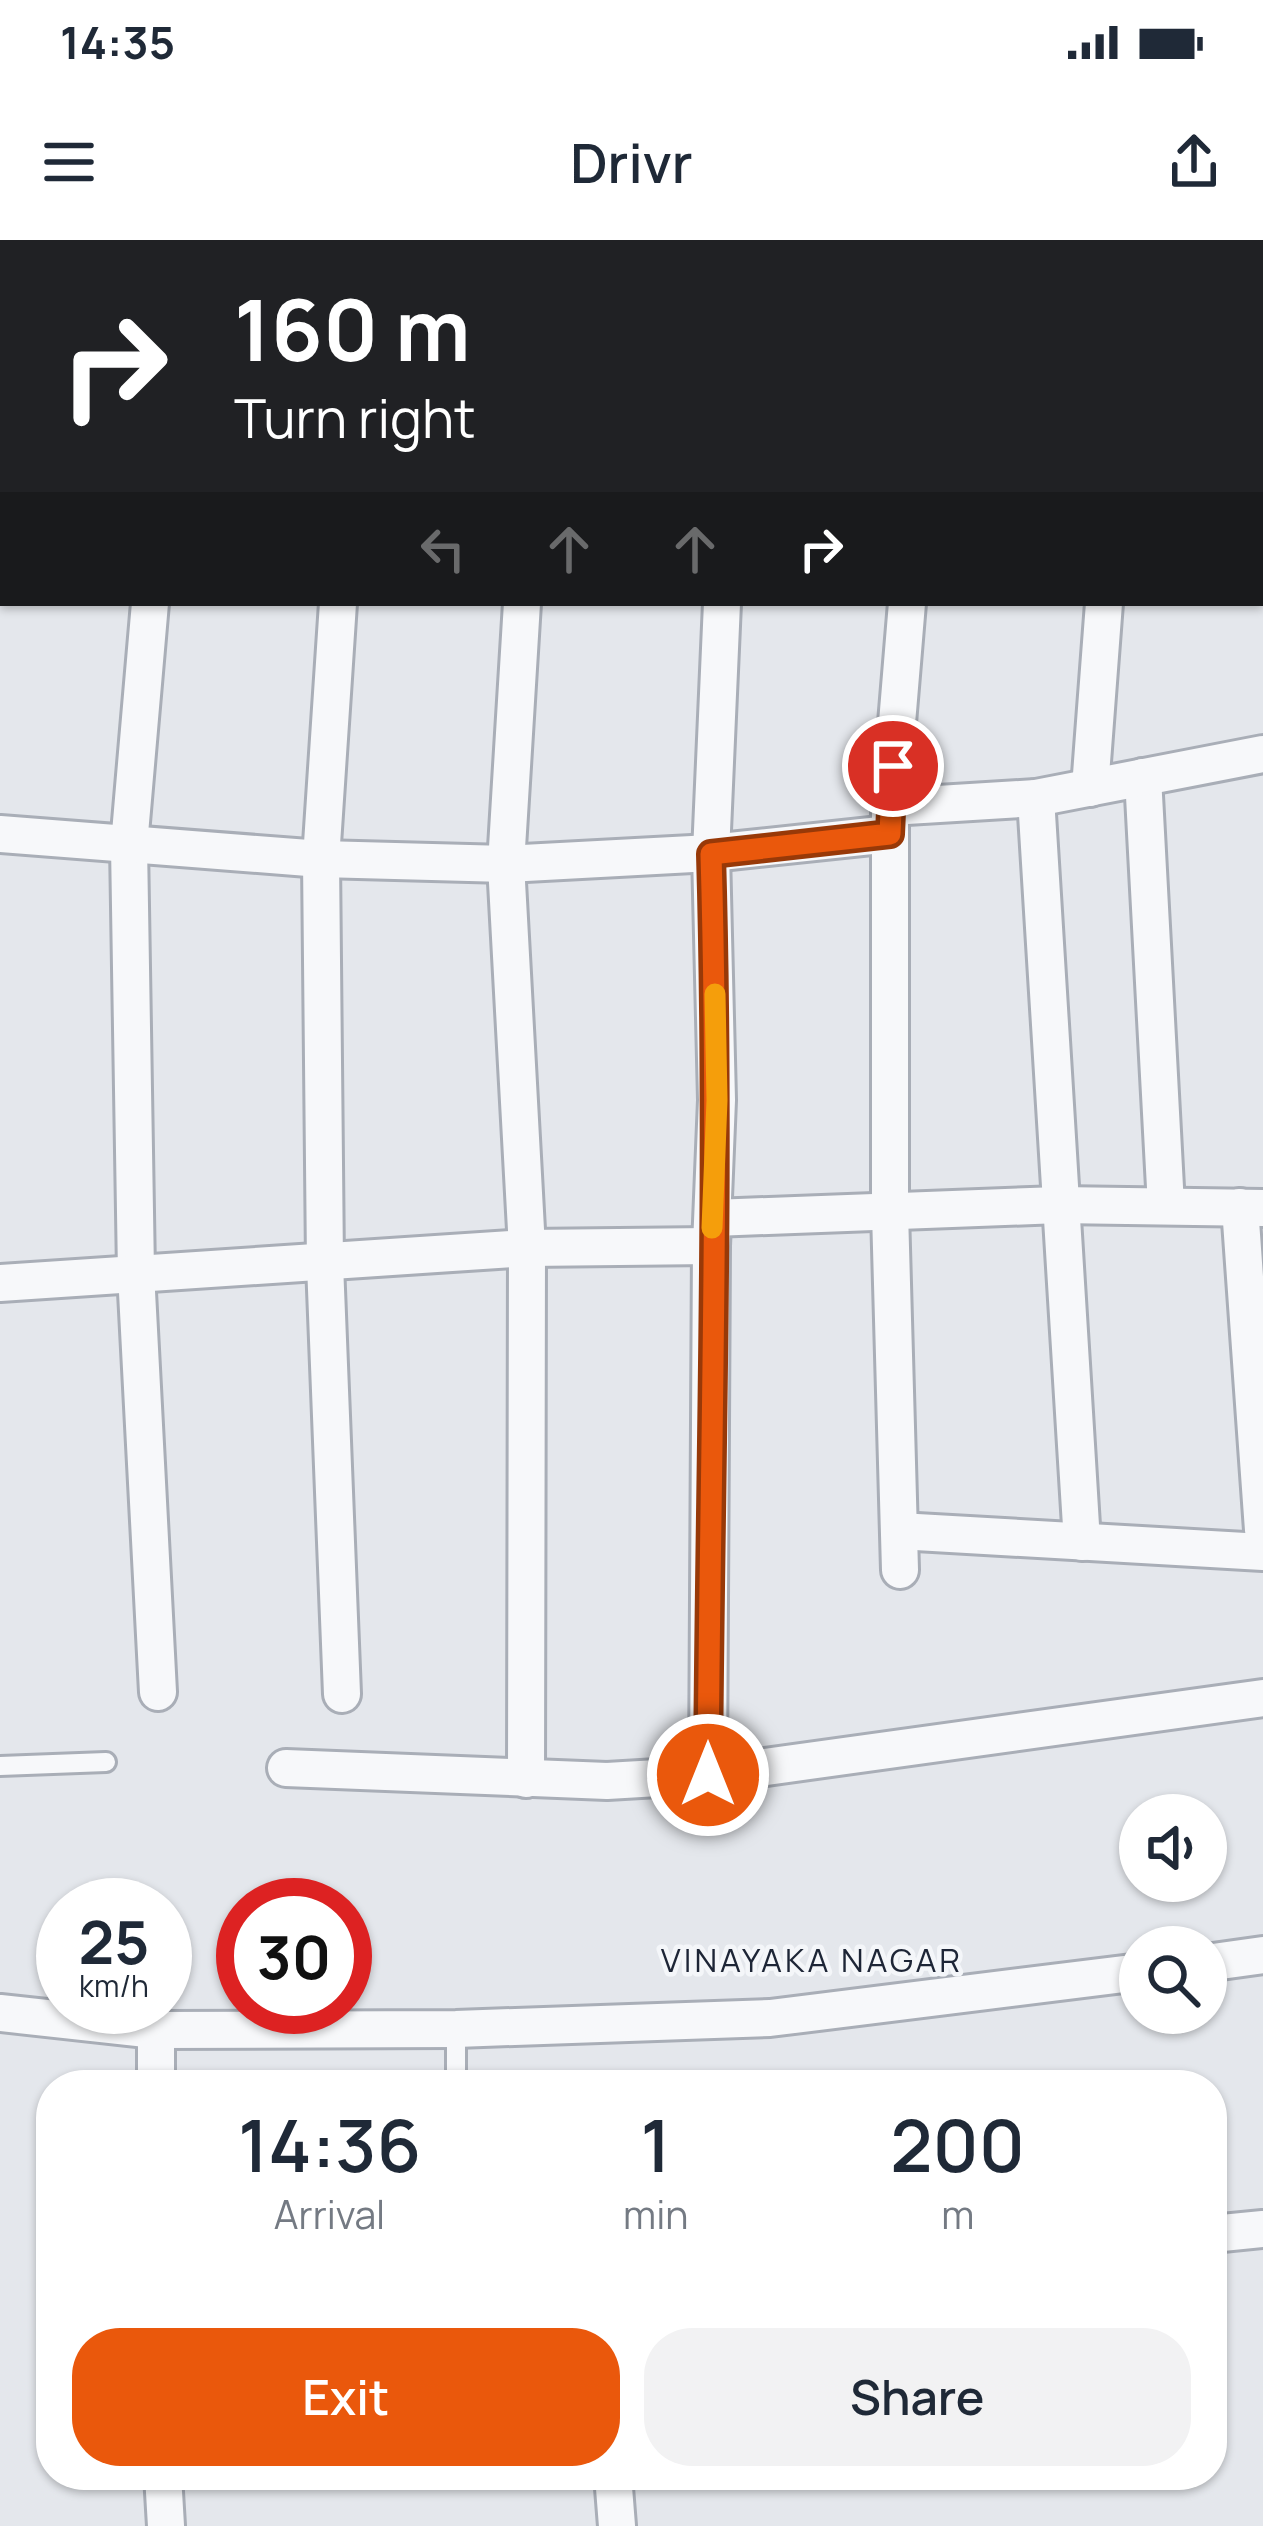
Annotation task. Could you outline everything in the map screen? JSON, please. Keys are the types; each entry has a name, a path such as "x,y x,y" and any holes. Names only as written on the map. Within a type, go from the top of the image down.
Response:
{"street":[{"path":"150,606 129,844 136,1273 158,1692"},
{"path":"338,606 321,859 325,1264 342,1694"},
{"path":"522,606 506,864 527,1248 526,1779"},
{"path":"708,1775 717,1100 711,854 722,606"},
{"path":"900,1570 890,1211 890,821 907,606"},
{"path":"1090,788 1103,606"},
{"path":"0,834 321,859 506,864 711,854 1263,754"},
{"path":"1143,777 1166,1206"},
{"path":"1036,798 1082,1542"},
{"path":"0,1282 527,1248 890,1211 1059,1205 1251,1207 1263,1529"},
{"path":"898,1531 1263,1552"},
{"path":"286,1768 607,1781 708,1775 1263,1698"},
{"path":"1227,1960 1263,1955"},
{"path":"192,2030 456,2029 770,2018 1119,1975"},
{"path":"0,2013 36,2017"},
{"path":"156,2034 156,2070"},
{"path":"1227,2233 1263,2229"},
{"path":"165,2490 166,2526"},
{"path":"614,2490 617,2526"}],"lane":[{"path":"0,1766 106,1762"},
{"path":"456,2029 456,2070"}],"slow traffic":[{"path":"712,1228 715,994"}],"district":[{"name":"VINAYAKA NAGAR","path":"812,1959"}],"route":[{"path":"708,1775 717,1100 711,854 890,834 893,766"}]}
